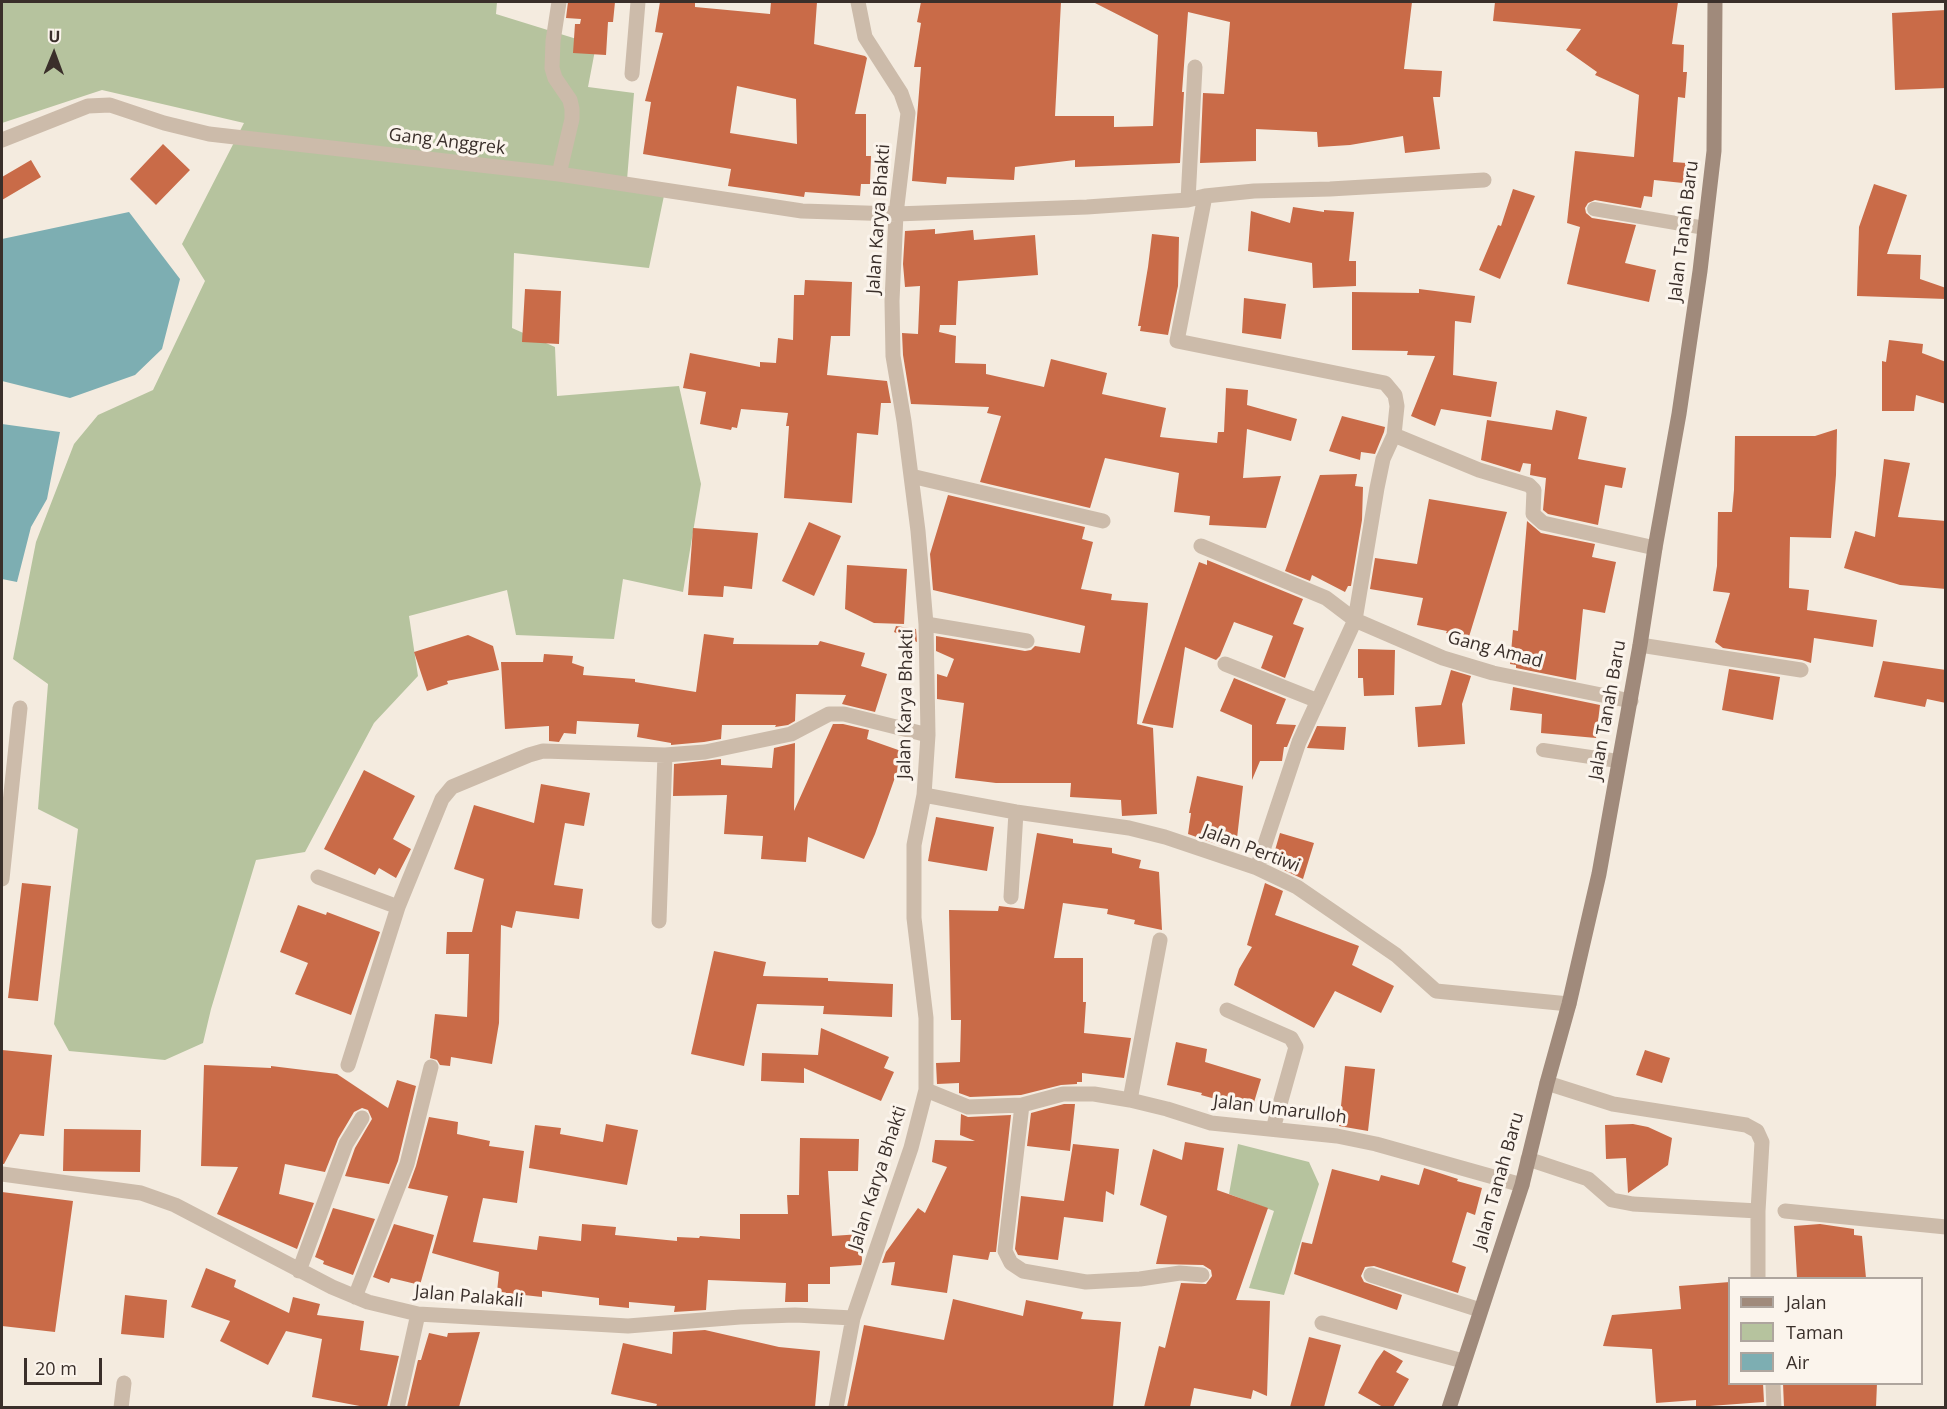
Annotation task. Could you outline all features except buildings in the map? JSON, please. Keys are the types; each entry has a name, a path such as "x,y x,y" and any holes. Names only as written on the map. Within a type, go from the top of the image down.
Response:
{"main road":[{"name":"Jalan Tanah Baru","path":"1449,1407 1522,1185 1569,1005 1599,874 1618,761 1631,701 1679,414 1706,228 1714,151 1715,2"}],"street":[{"path":"558,174 572,119 570,100 555,78 552,68 553,41 559,2"},
{"path":"632,74 638,2"},
{"name":"Jalan Karya Bhakti","path":"836,1407 853,1318 911,1148 926,1090 926,1018 914,918 914,845 924,795 928,735 925,596 911,476 893,356 892,301 896,214 908,113 901,93 864,37 858,2"},
{"path":"1188,200 1196,67"},
{"name":"Gang Anggrek","path":"2,140 88,106 110,105 164,123 209,134 558,174 802,211 896,214 1087,207 1188,200 1254,191 1484,180"},
{"path":"1205,196 1177,341 1385,383 1395,395 1397,406 1394,435 1383,459 1354,620 1299,742 1257,868"},
{"path":"1394,435 1454,460 1529,485 1534,490 1533,514 1543,523 1655,548"},
{"path":"911,476 1103,521"},
{"name":"Gang Amad","path":"1201,546 1326,598 1354,620 1443,658 1493,673 1631,701"},
{"path":"926,624 1027,641"},
{"path":"1640,645 1665,647 1801,670"},
{"path":"1225,664 1317,700"},
{"path":"2,879 20,708"},
{"path":"348,1065 398,907 442,799 452,787 543,751 664,755 713,751 791,734 829,714 844,714 928,735"},
{"path":"659,921 664,755"},
{"name":"Jalan Pertiwi","path":"924,795 1016,812 1129,828 1166,837 1257,868 1297,887 1396,955 1436,991 1569,1005"},
{"path":"1011,897 1016,812"},
{"path":"318,877 398,907"},
{"path":"1130,1100 1160,939"},
{"path":"1227,1010 1291,1038 1296,1047 1273,1129"},
{"path":"355,1297 407,1164 431,1067"},
{"path":"1547,1083 1613,1104 1746,1125 1757,1131 1762,1142 1758,1211 1758,1277"},
{"name":"Jalan Umarulloh","path":"926,1090 969,1107 1022,1104 1063,1094 1094,1094 1130,1100 1211,1124 1337,1136 1376,1144 1522,1185"},
{"path":"1022,1104 1005,1251 1011,1263 1023,1271 1086,1282 1140,1279 1180,1273 1202,1275"},
{"path":"299,1271 346,1144 362,1118"},
{"path":"1528,1160 1588,1179 1612,1200 1633,1204 1758,1211"},
{"name":"Jalan Palakali","path":"2,1174 141,1193 175,1205 299,1271 355,1297 418,1314 628,1326 795,1315 853,1318"},
{"path":"1785,1211 1946,1227"},
{"path":"1371,1275 1480,1310"},
{"path":"397,1407 418,1314"},
{"path":"1322,1323 1463,1361"},
{"path":"121,1407 124,1383"},
{"path":"1773,1385 1774,1407"}],"lane":[{"path":"1594,209 1706,228"},
{"path":"1543,750 1618,761"}],"green space":[{"path":"2,2 497,2 496,14 596,45 588,87 634,93 627,180 666,186 649,268 514,253 512,328 555,347 557,396 679,386 701,484 683,592 623,579 614,639 516,635 507,590 409,616 418,676 374,723 305,852 256,860 203,1043 165,1060 69,1051 54,1024 78,829 38,809 48,684 13,659 36,542 74,444 98,415 153,390 205,281 182,244 244,123 102,90 2,123"},
{"path":"1238,1144 1309,1162 1319,1184 1284,1295 1249,1288 1274,1211 1229,1194"}],"water":[{"path":"129,212 180,279 162,349 135,375 70,398 2,381 2,239"},
{"path":"2,424 60,432 47,499 31,527 17,582 2,579"}]}
